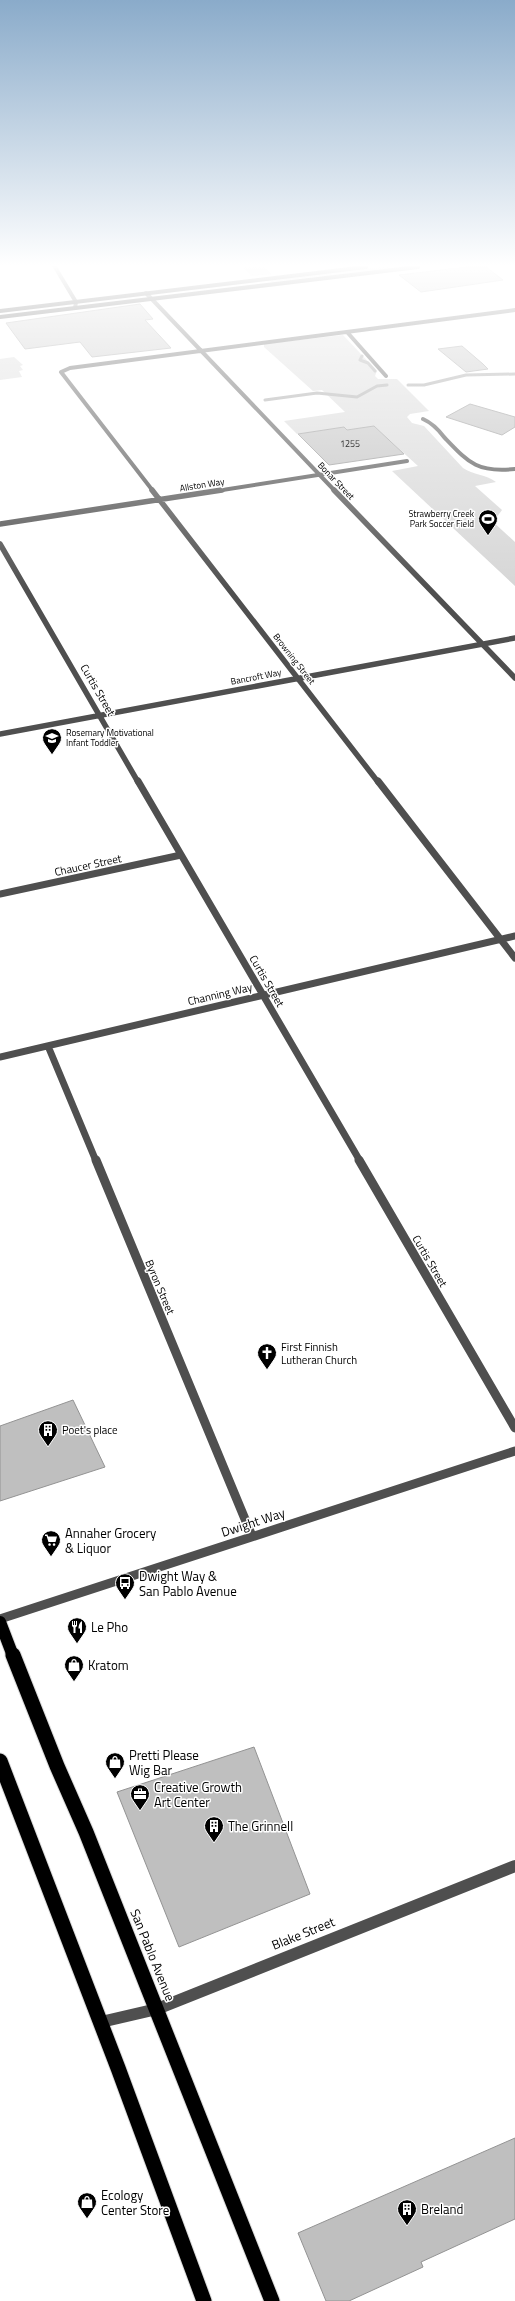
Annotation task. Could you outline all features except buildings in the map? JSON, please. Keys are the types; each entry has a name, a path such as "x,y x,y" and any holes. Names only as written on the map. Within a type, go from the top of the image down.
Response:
{"main road":[{"name":"San Pablo Avenue","path":"0,1622 56,1766 86,1832 272,2301"},
{"path":"0,1761 101,2022 204,2301"}],"street":[{"name":"Browning Street","path":"63,374 158,500 515,958"},
{"name":"Bonar Street","path":"222,374 515,678"},
{"path":"423,419 433,424 466,461 476,469 493,472 515,469"},
{"name":"Allston Way","path":"0,524 407,461"},
{"name":"Curtis Street","path":"0,544 515,1428"},
{"name":"Bancroft Way","path":"0,734 515,638"},
{"name":"Chaucer Street","path":"0,894 181,855"},
{"name":"Channing Way","path":"0,1057 515,936"},
{"name":"Byron Street","path":"48,1046 252,1536"},
{"name":"Dwight Way","path":"0,1619 515,1451"},
{"name":"Blake Street","path":"101,2022 156,2009 515,1866"}],"shaded area":[{"path":"0,374 21,374 22,377 0,380"},
{"path":"294,374 376,374 375,376 378,379 397,379 429,411 410,414 407,417 412,423 424,426 463,468 488,477 496,482 475,486 502,510 496,518 490,519 515,542 515,586 392,471 418,466 374,426 347,430 344,427 297,434 284,421 345,412 322,390 313,391"}],"waterway":[{"path":"408,385 424,385 466,375 496,374"},
{"path":"265,400 317,393 357,397 377,386 387,385"}],"place":[{"name":"Strawberry Creek Park Soccer Field","path":"488,536"},
{"name":"Rosemary Motivational Infant Toddler","path":"52,755"},
{"name":"First Finnish Lutheran Church","path":"267,1370"},
{"name":"Poet's place","path":"48,1447"},
{"name":"Annaher Grocery & Liquor","path":"51,1557"},
{"name":"Dwight Way & San Pablo Avenue","path":"125,1600"},
{"name":"Le Pho","path":"77,1644"},
{"name":"Kratom","path":"74,1682"},
{"name":"Pretti Please Wig Bar","path":"115,1779"},
{"name":"Creative Growth Art Center","path":"140,1811"},
{"name":"The Grinnell","path":"214,1843"},
{"name":"Ecology Center Store","path":"87,2219"},
{"name":"Breland","path":"407,2226"}]}
